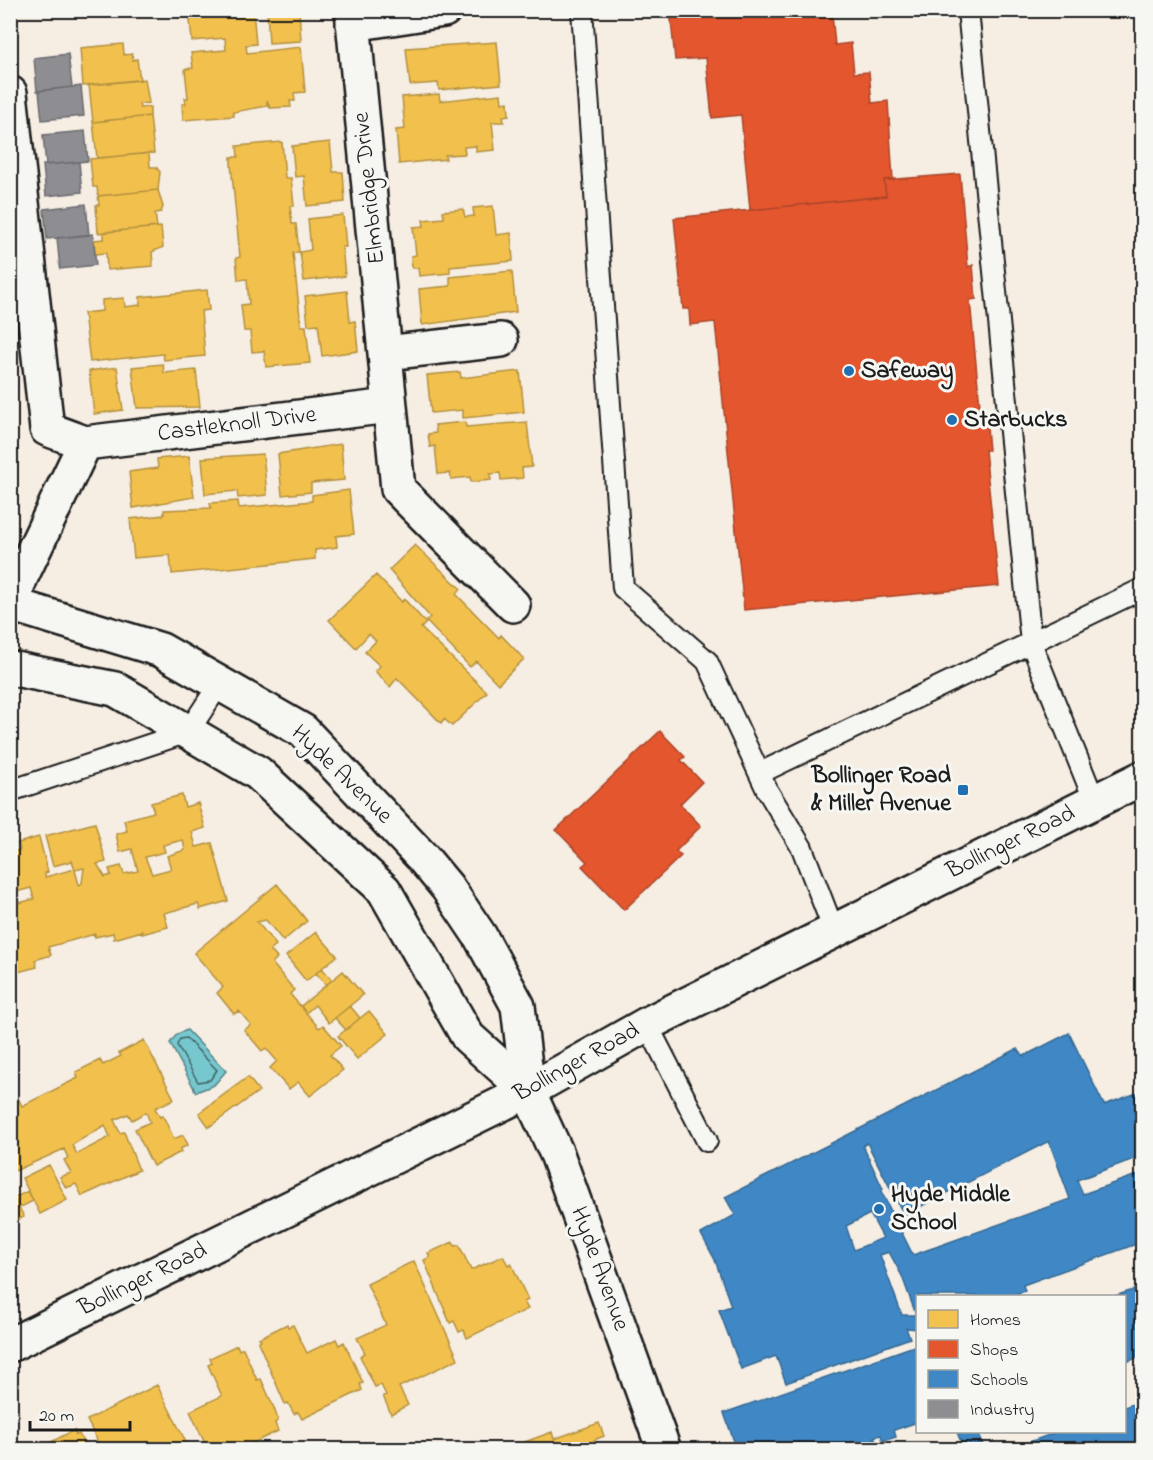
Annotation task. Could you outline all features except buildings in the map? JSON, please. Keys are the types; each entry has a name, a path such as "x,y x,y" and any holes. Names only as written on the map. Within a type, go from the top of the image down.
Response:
{"street":[{"name":"Elmbridge Drive","path":"444,10 353,17 398,489 513,605"},
{"path":"10,93 23,333 47,429 85,443 21,577 11,605"},
{"path":"386,353 501,340"},
{"name":"Castleknoll Drive","path":"85,443 389,406"},
{"name":"Hyde Avenue","path":"11,605 161,650 303,731 422,857 447,887 480,936 518,1006 528,1091 557,1154 664,1449"},
{"name":"Hyde Avenue","path":"10,668 115,689 258,772 384,890 468,1037 528,1091"},
{"name":"Bollinger Road","path":"10,1345 528,1091 647,1024 1143,778"}],"lane":[{"path":"582,10 623,588 707,661 760,773 802,848 834,931"},
{"path":"968,10 1032,643 1095,802"},
{"path":"760,773 1143,589"},
{"path":"10,791 188,732 219,683"},
{"path":"647,1024 707,1141"}],"water":[{"path":"187,1030 226,1071 214,1085 196,1092 170,1043 177,1034"}],"place":[{"name":"Safeway","path":"849,371"},
{"name":"Starbucks","path":"952,420"},
{"name":"Bollinger Road & Miller Avenue","path":"963,790"},
{"name":"Hyde Middle School","path":"879,1209"}]}
